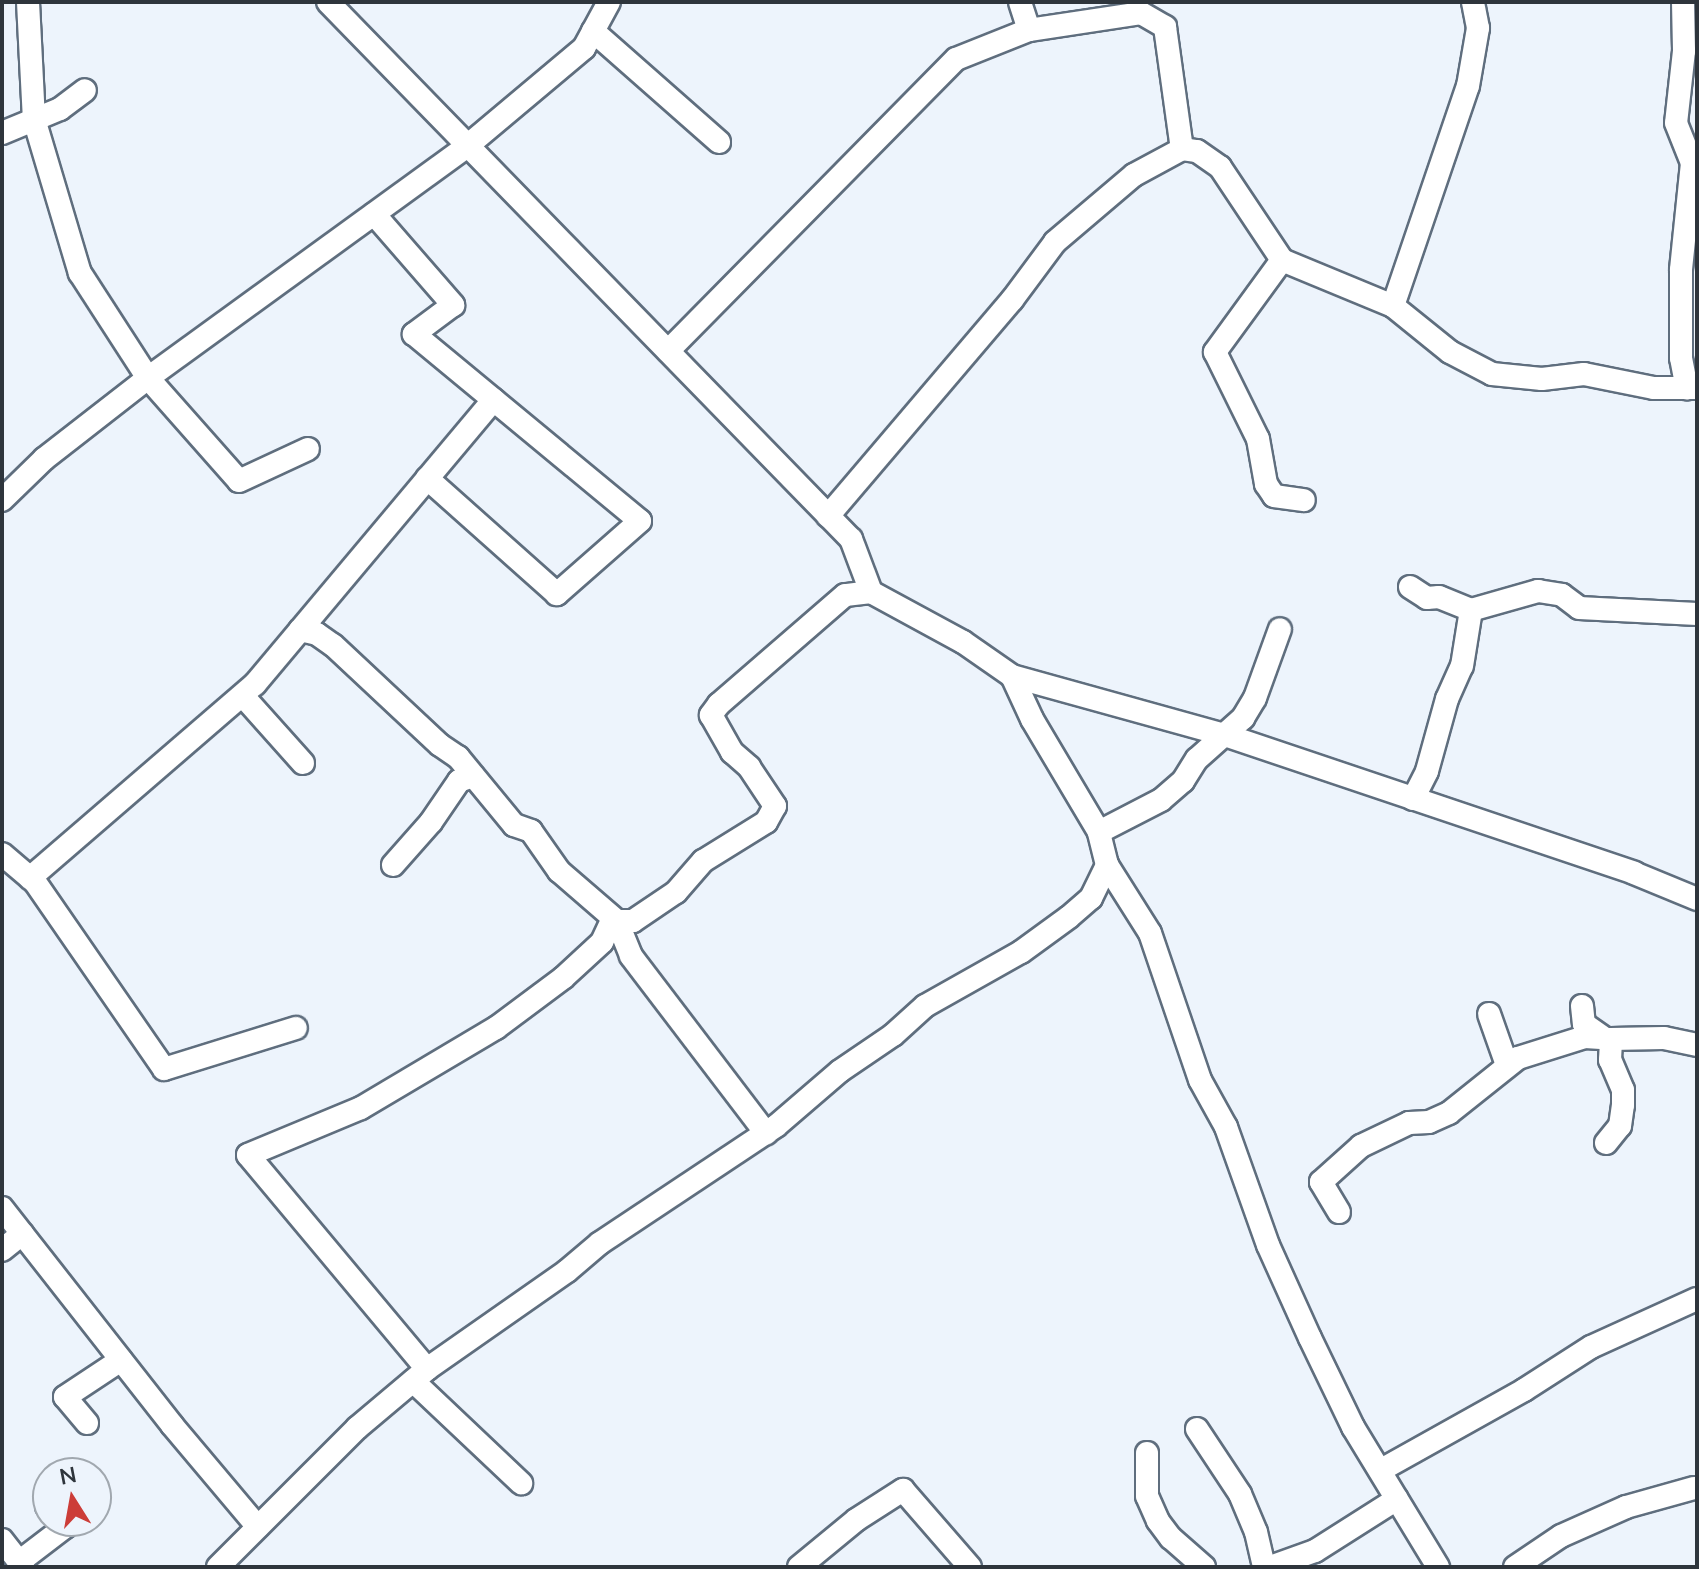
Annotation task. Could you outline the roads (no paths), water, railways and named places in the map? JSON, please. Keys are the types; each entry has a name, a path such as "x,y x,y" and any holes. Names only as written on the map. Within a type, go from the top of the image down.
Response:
{"street":[{"path":"28,2 34,119 80,273 148,378 239,481 308,449"},
{"path":"328,2 851,539 871,592"},
{"path":"2,500 44,459 148,378 466,147 584,48 609,2"},
{"path":"1020,2 1029,30"},
{"path":"1393,306 1468,86 1478,28 1473,2"},
{"path":"828,516 1012,300 1055,242 1134,175 1182,149 1197,151 1220,167 1282,260 1393,306 1450,352 1492,374 1542,379 1584,374 1654,388 1692,388 1681,358 1681,270 1692,163 1676,123 1684,51 1683,2"},
{"path":"668,351 956,59 1029,30 1141,13 1165,27 1182,149"},
{"path":"593,31 719,142"},
{"path":"2,133 60,109 85,90"},
{"path":"374,214 453,305 414,334 640,521 557,594 427,478"},
{"path":"1282,260 1215,347 1215,352 1258,439 1266,484 1274,496 1304,500"},
{"path":"30,878 243,696 493,400"},
{"path":"1410,587 1427,598 1439,597 1471,610 1538,591 1562,595 1579,608 1697,614"},
{"path":"615,920 633,921 676,892 703,861 766,822 775,806 749,767 732,752 711,715 719,704 845,595 871,592 963,642 1012,676 1225,735 1697,899"},
{"path":"1413,799 1427,771 1447,699 1462,666 1471,610"},
{"path":"1099,832 1161,800 1183,781 1197,759 1243,718 1255,698 1280,629"},
{"path":"300,630 317,634 333,645 440,745 458,757 514,825 531,831 559,871 615,920 631,956 766,1133"},
{"path":"1012,676 1032,719 1099,832 1107,865 1144,919 1165,968 1200,1080 1226,1127 1268,1245 1353,1427 1438,1567"},
{"path":"243,696 303,763"},
{"path":"393,865 431,822 459,781 473,776"},
{"path":"2,854 30,878 164,1069 296,1028"},
{"path":"218,1567 357,1428 420,1375 567,1271 600,1243 766,1133 925,1006 1021,952 1069,917 1091,898 1107,865"},
{"path":"521,1483 420,1375 248,1155 361,1108 496,1028 534,1001 602,942 615,920"},
{"path":"1582,1006 1584,1024 1606,1039 1610,1060 1623,1090 1620,1126 1606,1143"},
{"path":"1489,1014 1507,1065"},
{"path":"1339,1212 1321,1182 1336,1166 1378,1136 1409,1123 1429,1122 1449,1113 1478,1093 1518,1058 1585,1037 1664,1038 1697,1045"},
{"path":"2,1208 258,1527"},
{"path":"2,1250 22,1234"},
{"path":"1381,1470 1524,1390 1591,1347 1697,1299"},
{"path":"87,1423 65,1397 121,1360"},
{"path":"1197,1429 1240,1494 1267,1567 1315,1551 1397,1499"},
{"path":"1147,1453 1147,1496 1158,1521 1171,1538 1204,1567"},
{"path":"1515,1567 1574,1530 1626,1507 1694,1488"},
{"path":"799,1567 856,1520 903,1490 970,1567"},
{"path":"2,1540 21,1565 53,1537"}]}
